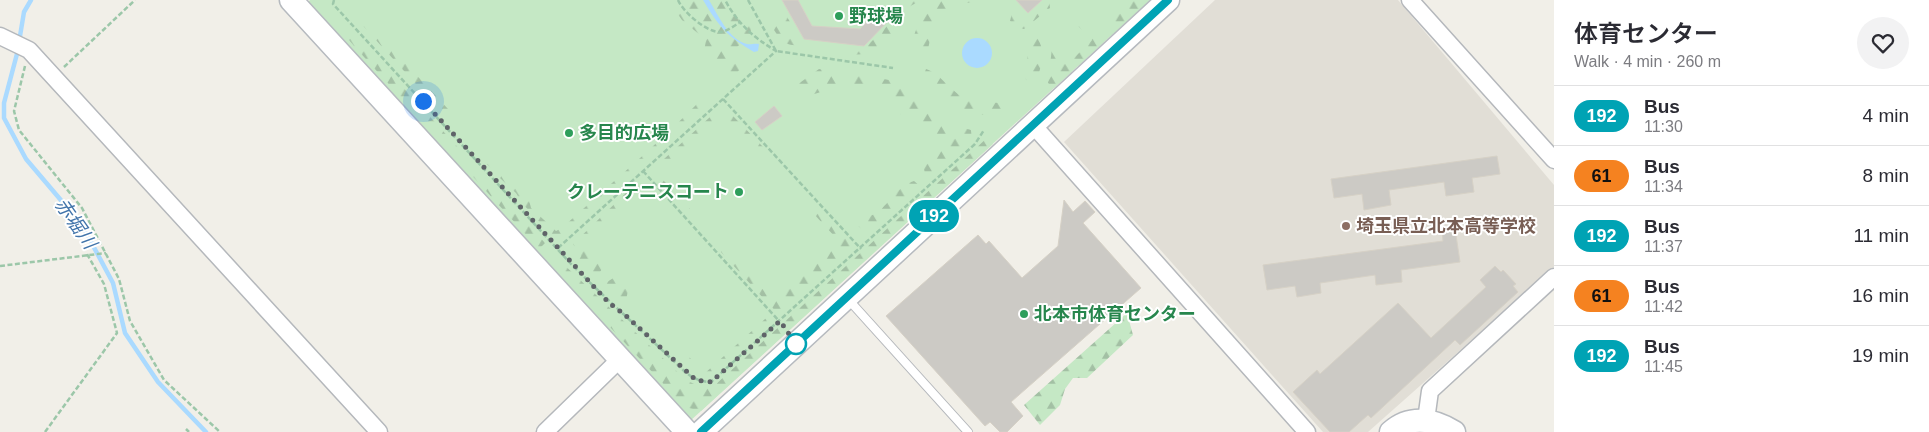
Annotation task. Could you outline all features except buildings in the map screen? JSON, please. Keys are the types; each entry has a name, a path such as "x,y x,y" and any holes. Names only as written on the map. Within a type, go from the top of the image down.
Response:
{"street":[{"path":"291,0 687,432"},
{"path":"701,432 1168,0"},
{"path":"1410,0 1554,160"},
{"path":"0,36 29,50 379,432"},
{"path":"1033,125 1307,432"},
{"path":"1426,420 1430,391 1554,277"},
{"path":"545,432 620,359"},
{"path":"1391,432 1400,424 1426,420 1437,422 1454,432"}],"lane":[{"path":"846,298 968,432"}],"path":[{"path":"53,76 135,0"},
{"path":"334,0 333,4 609,303 624,314 696,380 711,382 861,249 975,144 984,130"},
{"path":"678,0 681,7 697,22 712,30 721,32 739,23"},
{"path":"725,0 739,23 755,38 776,51 893,68"},
{"path":"748,0 776,51"},
{"path":"29,50 14,111 19,130 82,208 119,279 130,321 164,380 220,432"},
{"path":"558,248 776,51"},
{"path":"723,99 861,249"},
{"path":"643,171 780,321"},
{"path":"0,266 106,253"},
{"path":"45,432 117,333 104,284 87,254"},
{"path":"186,429 190,432"}],"shaded area":[{"name":"埼玉県立北本高等学校","path":"1215,0 1398,0 1554,185 1554,267 1368,432 1323,432 1064,142"}],"green space":[{"path":"310,0 1150,0 689,422 306,4"},
{"path":"316,0 329,0 328,5 545,243 539,249 354,46"},
{"path":"668,0 737,0 752,26 749,38 737,47 745,65 732,77 723,76 704,52 706,40 682,20"},
{"path":"900,0 921,0 902,11 895,8"},
{"path":"939,0 977,0 954,6 941,14 934,26 927,55 920,56 915,50 913,43 914,35 922,19"},
{"path":"1046,0 1049,0 1050,8 1024,29 1018,28 1010,21 1012,13 1017,7 1026,16"},
{"path":"1133,0 1150,0 1114,33 1107,23"},
{"path":"345,6 358,12 448,109 444,115"},
{"path":"783,10 803,44 796,45 784,42 766,16"},
{"path":"1085,18 1104,42 1078,66 1072,60 1092,40 1077,25"},
{"path":"889,24 896,24 899,32 886,44 868,53 844,55 847,48 865,48"},
{"path":"1032,36 1038,38 1042,54 1040,70 1036,81 1026,80 1026,41 1027,38"},
{"path":"1052,48 1072,72 1054,88 1048,83"},
{"path":"819,69 868,77 863,88 846,84 805,97 794,87"},
{"path":"926,69 936,74 961,97 967,100 999,103 1002,105 1000,112 977,114 966,113 956,109 937,96 930,87 923,77"},
{"path":"878,78 889,80 904,87 939,119 971,130 972,142 933,178 925,174 923,164 930,158 938,141 927,129 907,119 895,109 877,88"},
{"path":"703,98 711,100 560,237 553,237 523,204 516,193 462,137 468,134 528,195 531,208 556,231 562,228 669,132"},
{"path":"733,116 767,151 773,161 766,162 729,121"},
{"path":"710,117 717,123 669,166 664,159"},
{"path":"987,138 993,144 701,411 685,407 551,264 558,259 686,380 702,388 715,385"},
{"path":"661,178 769,296 765,300 656,181"},
{"path":"914,181 921,187 869,235 858,226 864,219 885,206 904,186"},
{"path":"629,190 636,198 585,245 604,266 600,272 607,282 615,277 628,291 625,304 611,298 593,281 578,262 581,256 573,244"},
{"path":"821,208 856,247 779,315 769,304 837,239 813,213"},
{"path":"1127,313 1133,335 1087,378 1073,378 1065,389 1060,405 1040,425 1024,405"},
{"path":"770,316 774,322 709,379 697,376 673,355 675,350 684,351 704,374"}],"water":[{"path":"703,0 709,0 729,32 735,38 747,44 759,44 758,51 754,52 730,36 719,24"},
{"path":"977,38 988,42 992,53 988,64 977,68 966,64 962,53 966,42"}],"waterway":[{"name":"赤堀川","path":"19,42 24,12 31,0"},
{"name":"赤堀川","path":"18,50 4,103 4,118 26,159 82,225 113,283 125,333 158,382 206,432"}],"bus line":[{"name":"192","path":"701,432 1168,0"}],"place":[{"name":"野球場","path":"839,16"},
{"name":"多目的広場","path":"569,133"},
{"name":"クレーテニスコート","path":"739,192"},
{"name":"埼玉県立北本高等学校","path":"1346,226"},
{"name":"北本市体育センター","path":"1024,314"}],"route":[{"path":"423,101 571,264 609,303 646,333 685,372 696,380 711,382 780,321 796,344"}]}
